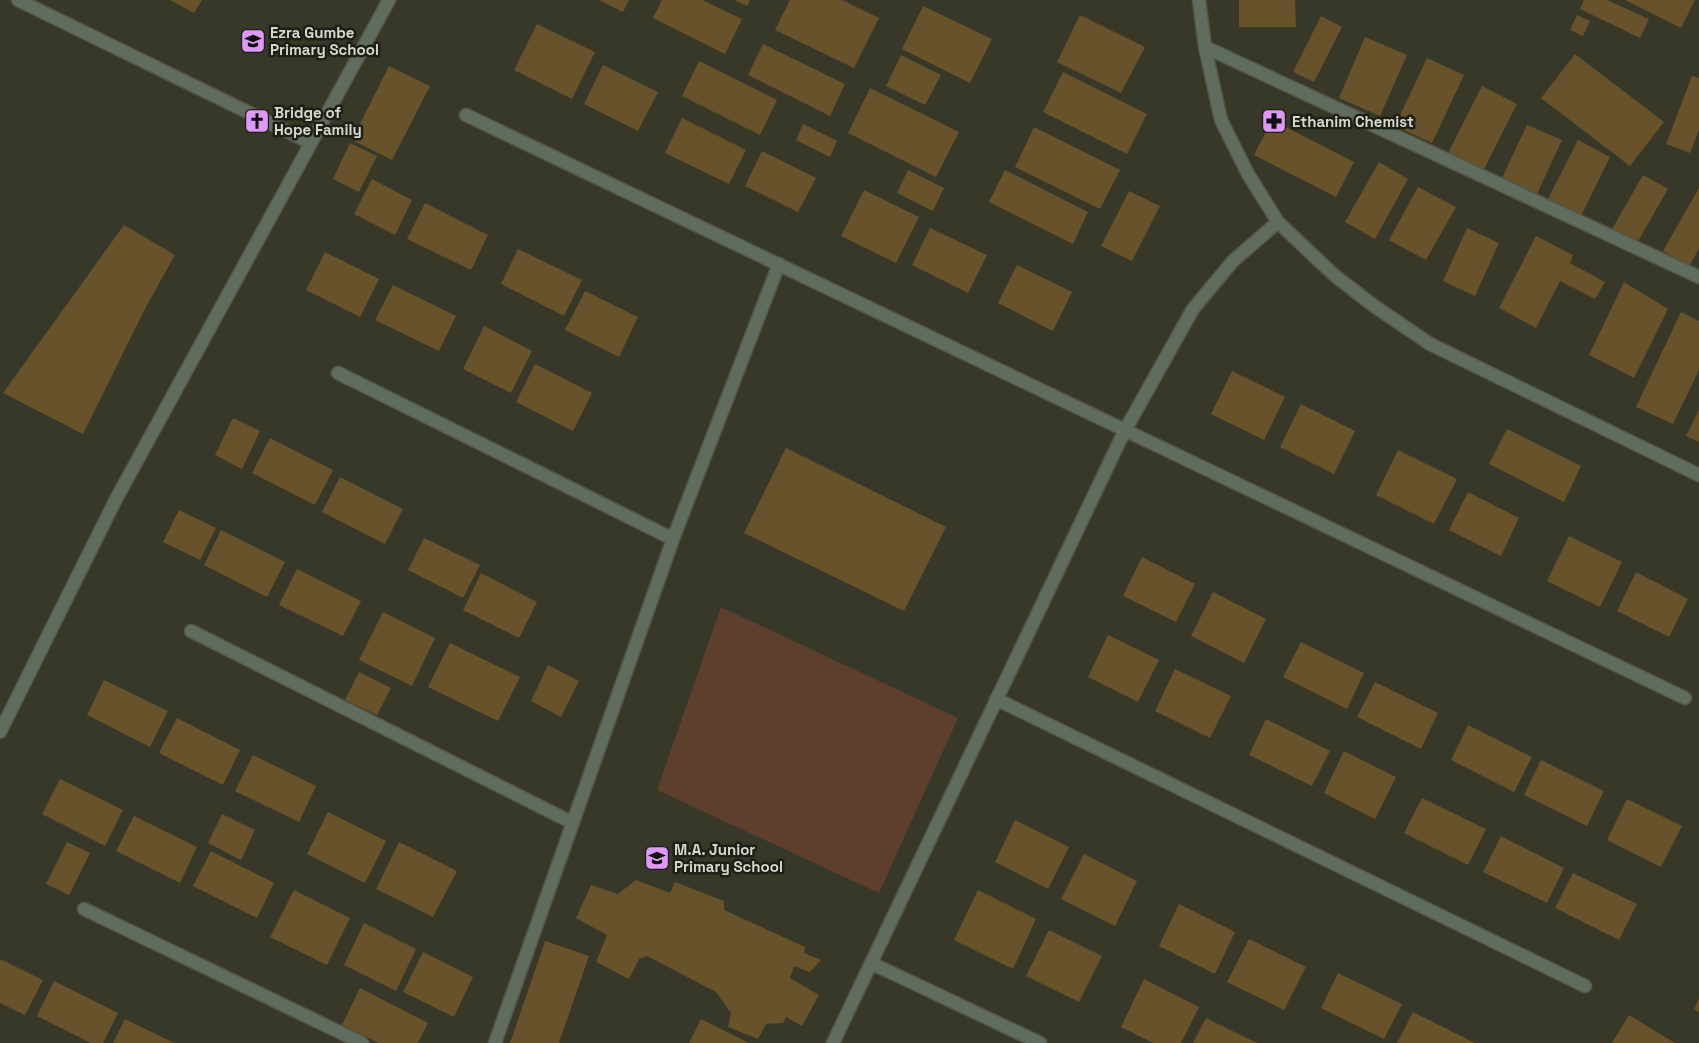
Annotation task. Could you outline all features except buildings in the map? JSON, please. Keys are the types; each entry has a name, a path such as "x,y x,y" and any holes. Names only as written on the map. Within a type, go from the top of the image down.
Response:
{"street":[{"path":"18,0 311,143"},
{"path":"0,732 115,501 389,0"},
{"path":"1199,0 1205,47 1221,120 1248,174 1278,222 1334,275 1374,306 1430,344 1699,475"},
{"path":"1205,47 1699,277"},
{"path":"466,115 779,264 1124,432 1685,698"},
{"path":"833,1043 1124,432 1194,309 1233,261 1278,222"},
{"path":"495,1043 673,539 779,264"},
{"path":"338,373 673,539"},
{"path":"191,631 573,823"},
{"path":"996,699 1585,986"},
{"path":"84,909 362,1043"},
{"path":"872,964 1040,1043"}],"shaded area":[{"path":"721,607 958,718 879,893 657,790"}],"place":[{"name":"Ezra Gumbe Primary School","path":"253,41"},
{"name":"Bridge of Hope Family","path":"257,121"},
{"name":"Ethanim Chemist","path":"1274,121"},
{"name":"M.A. Junior Primary School","path":"657,858"}]}
